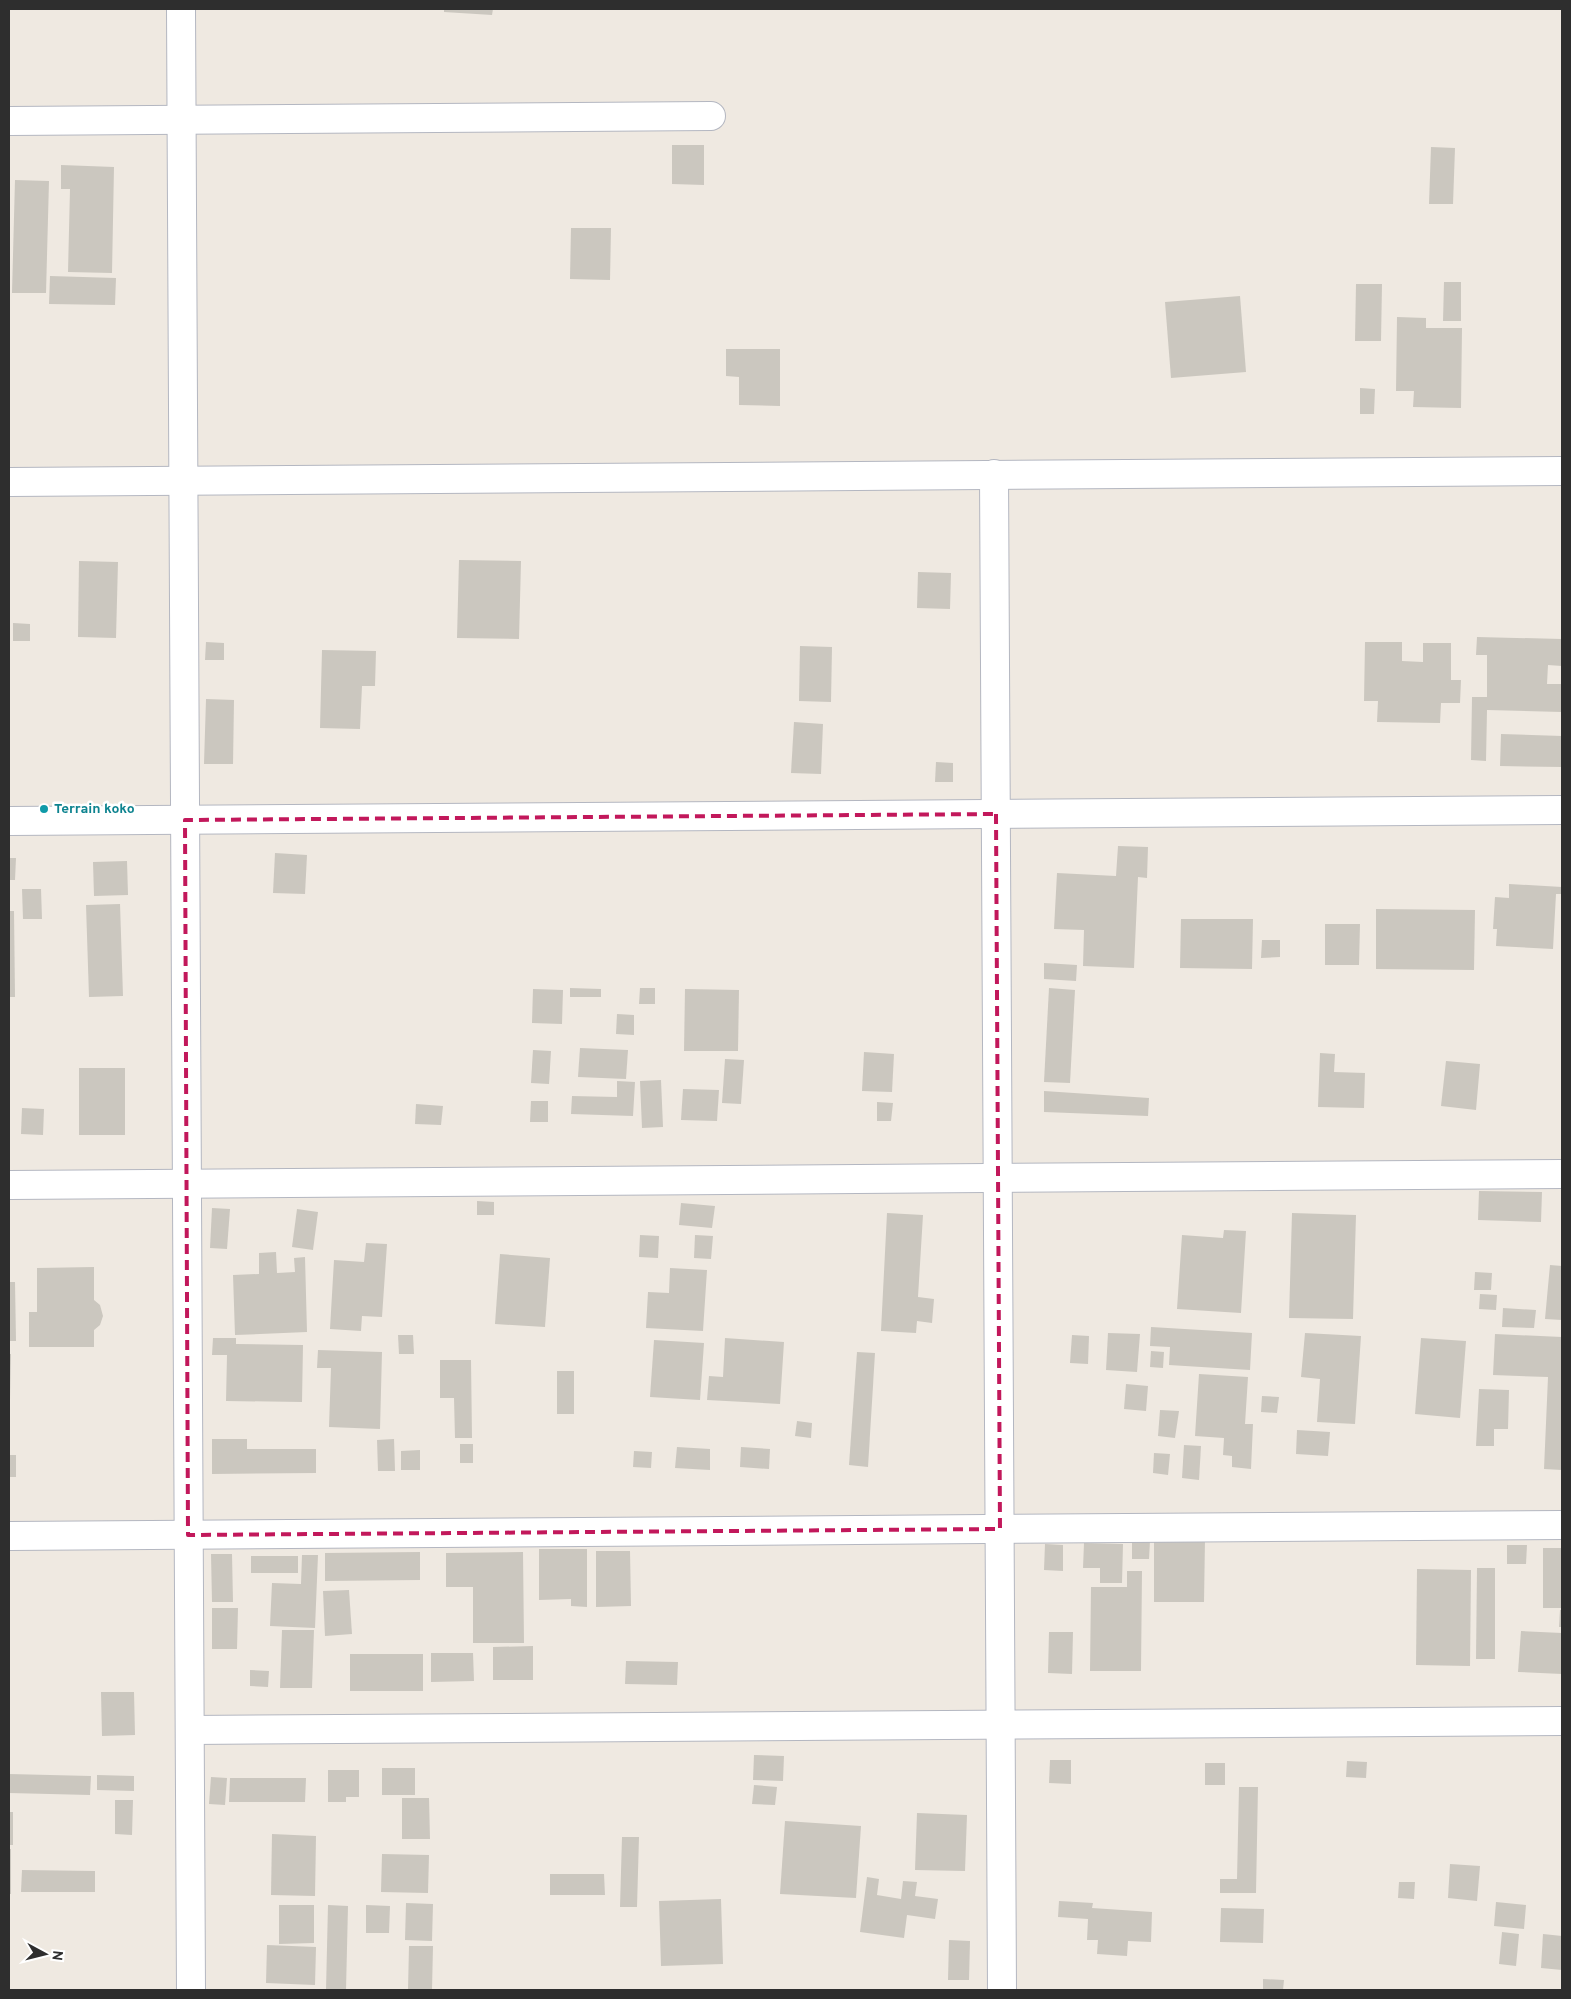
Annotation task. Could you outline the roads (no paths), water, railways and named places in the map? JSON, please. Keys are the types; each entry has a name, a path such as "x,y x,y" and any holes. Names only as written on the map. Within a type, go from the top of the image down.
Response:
{"street":[{"path":"181,9 191,1990"},
{"path":"9,121 711,116"},
{"path":"9,482 1562,471"},
{"path":"994,474 1002,1990"},
{"path":"9,821 1562,810"},
{"path":"9,1185 1562,1174"},
{"path":"9,1536 1562,1525"},
{"path":"190,1730 1562,1721"}],"place":[{"name":"Terrain koko","path":"44,809"}]}
